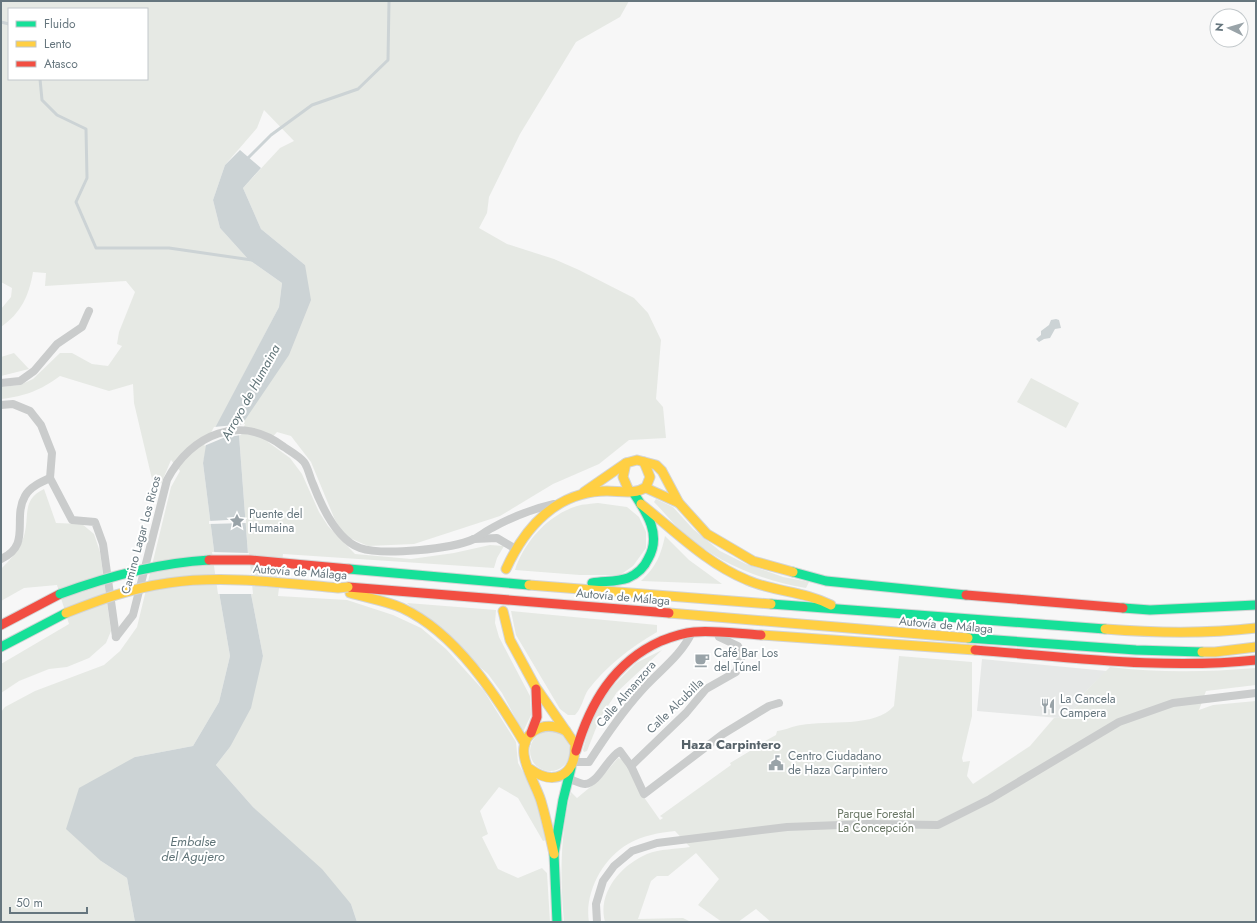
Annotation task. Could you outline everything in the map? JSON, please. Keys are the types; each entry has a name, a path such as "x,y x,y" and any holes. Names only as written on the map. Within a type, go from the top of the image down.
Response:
{"main road":[{"path":"582,494 626,463 637,460 656,465 662,471 679,503 707,534 753,561 826,581 1080,606 1150,610 1256,605"},
{"path":"506,569 514,548 530,525 557,504 582,494 597,491 640,491 646,488 651,477 650,469 644,462"},
{"path":"626,463 622,475 623,484 631,491 641,504 685,542 726,570 747,581 776,590 810,595 841,609"},
{"path":"646,488 679,503"},
{"path":"560,588 621,580 634,575 645,566 652,553 654,533 641,504"},
{"name":"Autovía de Málaga","path":"1,625 60,594 140,568 191,561 240,560 349,568 560,588 1138,632 1214,633 1256,628"},
{"name":"Autovía de Málaga","path":"1,647 66,612 102,599 145,587 194,580 240,580 348,590 592,606 1010,642 1136,650 1215,652 1256,647"},
{"path":"348,590 397,606 419,617 443,637 469,660 494,693 525,744"},
{"path":"503,611 510,640 536,686 575,744 576,751"},
{"path":"557,922 554,854 563,800 582,728 593,703 606,683 620,668 656,642 679,634 693,632 718,632 1152,663 1220,664 1256,660"},
{"path":"536,686 539,709 537,723 525,744 524,753 548,823 554,854"},
{"path":"531,733 544,726 552,725 566,731"},
{"path":"530,769 543,777 550,778 565,773 573,765"}],"street":[{"path":"1,383 20,381 34,371 57,344 82,326 89,311"},
{"path":"1,405 13,404 30,411 42,425 52,453 50,478 38,483 25,496 21,514 20,536 12,554 1,559"},
{"name":"Camino Lagar Los Ricos","path":"50,478 72,520 95,522 103,544 116,637 133,615 167,480 175,465 191,448 218,433 240,429 257,432 272,437 304,462 321,504 344,539 360,548 383,552 432,548 473,539 492,527 530,510 557,504"},
{"path":"473,539 497,538 514,548"},
{"name":"Calle Almanzora","path":"573,765 589,762 611,728 642,690 686,646 693,632"},
{"name":"Calle Alcubilla","path":"631,766 686,713 706,689 736,672 742,654 738,646 720,637 718,632"},
{"path":"596,922 596,904 603,881 614,866 632,851 657,843 787,827 867,824 938,825 990,799 1119,722 1173,703 1256,693"},
{"path":"569,779 584,784 592,781 614,754 620,751 631,766 644,794 723,734 769,706 779,703"}],"shaded area":[{"path":"982,659 1107,671 1082,695 1081,704 1058,718 977,711"}],"green space":[{"path":"1,1 629,1 620,17 576,42 520,134 489,197 487,213 479,228 507,244 554,259 579,270 634,298 648,313 661,340 656,399 663,407 666,438 629,440 599,464 553,484 500,516 414,544 368,546 345,536 335,520 311,462 291,436 277,432 268,442 290,458 302,474 319,512 328,526 355,554 411,559 454,553 490,545 504,546 497,558 494,568 283,554 278,596 347,600 393,615 421,628 446,649 484,691 516,742 518,763 530,784 540,813 546,840 543,841 518,798 499,787 480,811 488,834 482,837 498,869 518,878 542,868 547,873 550,922 357,922 351,904 253,807 216,765 230,747 263,656 251,594 239,435 305,265 261,229 243,188 280,148 294,141 264,110 257,128 225,165 213,200 220,228 248,259 282,283 279,307 207,445 203,463 220,598 230,656 219,702 193,746 135,757 101,861 127,878 135,922 1,922 1,712 5,707 35,691 104,665 120,651 137,627 171,487 180,471 171,460 156,496 134,403 133,384 109,391 60,376 45,386 32,392 1,399 1,387 20,385 33,379 60,353 72,353 92,364 108,366 122,346 117,344 119,332 135,292 126,281 45,286 46,273 33,272 29,289 19,310 1,327 1,309 11,297 12,288 1,282"},
{"path":"14,353 29,369 1,376 1,357"},
{"path":"1031,378 1079,403 1066,428 1017,402"},
{"path":"44,489 56,523 82,524 94,534 100,552 111,631 106,643 89,658 67,667 49,669 19,681 1,693 1,664 69,624 57,585 24,588 1,601 1,569 14,554 22,541 26,529 29,503 37,493"},
{"path":"656,499 673,507 693,529 720,551 746,564 783,577 809,582 806,588 773,581 726,562 697,544 676,526 654,502"},
{"path":"598,503 627,507 639,517 646,532 646,548 633,566 620,575 580,575 515,570 524,549 538,531 547,523 566,510 584,504"},
{"path":"665,536 689,560 722,584 641,581 651,571 657,560 662,549"},
{"path":"407,603 496,610 495,623 499,637 530,696 531,715 523,732 502,693 488,674"},
{"path":"511,611 657,625 657,632 628,651 611,665 588,690 575,715 568,715 560,709 516,635"},
{"path":"662,650 617,692 600,718 587,751 584,752 583,750 593,713 604,695 636,663"},
{"name":"Parque Forestal La Concepción","path":"899,656 972,662 972,716 962,758 963,762 970,761 967,776 973,784 1030,746 1054,718 1058,718 1081,704 1082,695 1110,667 1183,671 1256,668 1256,685 1206,691 1199,710 1213,705 1256,701 1256,922 771,922 756,909 738,922 722,922 698,905 719,879 696,853 668,876 657,876 651,881 638,919 683,918 691,922 605,922 603,911 608,891 613,881 628,865 652,852 690,847 675,831 645,836 619,850 603,867 597,877 589,900 589,922 564,922 562,856 567,808 571,792 577,798 600,779 618,758 625,760 641,793 660,820 663,818 660,816 731,765 730,763 750,751 749,750 776,735 777,731 801,725 863,720 875,718 886,713 894,706"},
{"path":"550,731 558,733 564,737 568,743 570,751 568,759 564,765 558,769 550,771 542,769 536,765 532,759 530,751 532,743 536,737 542,733"}],"water":[{"name":"Embalse del Agujero","path":"240,150 261,168 243,188 261,229 305,265 311,300 289,355 243,423 239,435 251,594 263,656 251,708 230,747 216,765 253,807 322,869 351,904 357,922 135,922 127,878 101,861 66,829 79,788 135,757 193,746 219,702 230,656 220,598 203,463 206,445 279,307 282,283 248,259 220,228 213,200 225,165"},
{"path":"1051,320 1059,320 1061,328 1055,329 1050,338 1039,342 1036,339 1041,335 1041,331 1049,325"}],"pier":[{"path":"245,424 241,435 223,438 204,446 214,427"},
{"path":"246,519 246,523 209,524 209,521"},
{"path":"212,552 249,553 253,594 218,594"}],"waterway":[{"name":"Arroyo de Humaina","path":"247,159 271,135 312,105 358,89 388,60 389,1"},
{"path":"1,22 8,24"},
{"path":"40,80 42,100 57,115 86,129 87,178 76,202 96,248 169,248 252,260"}],"traffic: fast":[{"path":"592,583 628,578 640,570 648,559 654,541 651,524 648,516 633,492"},
{"path":"60,594 133,571 171,564 209,560"},
{"path":"349,569 529,585"},
{"path":"793,572 826,581 966,595"},
{"path":"771,604 1105,629"},
{"path":"1123,608 1150,610 1256,605"},
{"path":"1,647 66,613"},
{"path":"968,638 1136,650 1202,652"},
{"path":"557,922 554,854 563,800 571,768"}],"traffic: slow":[{"path":"629,491 623,477 626,463 637,460 656,465 662,471 679,503 707,534 753,561 793,572"},
{"path":"506,569 523,539 533,526 545,514 558,505 573,497 589,493 607,491 632,492 646,487 650,477 644,462"},
{"path":"584,492 626,463"},
{"path":"646,488 679,503"},
{"path":"641,504 704,556 732,573 757,584 800,594 821,600 831,605"},
{"path":"66,613 129,591 155,585 189,581 232,580 338,588 348,587"},
{"path":"529,585 771,604"},
{"path":"350,593 383,601 402,608 422,619 440,633 457,649 488,686 525,744"},
{"path":"503,611 510,640 535,686 575,744 572,764 562,775 548,777 530,769"},
{"path":"669,613 968,638"},
{"path":"1105,629 1181,632 1256,628"},
{"path":"761,635 975,650"},
{"path":"1202,652 1256,647"},
{"path":"554,854 541,801 526,764 524,746 527,738 534,731 542,727 554,727 566,731"}],"traffic: jam":[{"path":"209,560 250,560 349,569"},
{"path":"348,587 669,613"},
{"path":"1,625 60,594"},
{"path":"966,595 1123,608"},
{"path":"576,751 589,717 606,686 617,672 644,650 677,635 690,633 710,631 761,635"},
{"path":"975,650 1080,659 1151,663 1186,664 1256,660"},
{"path":"531,733 537,717 536,689"}],"place":[{"name":"Puente del Humaina","path":"237,521"},
{"name":"Café Bar Los del Túnel","path":"702,660"},
{"name":"La Cancela Campera","path":"1048,706"},
{"name":"Centro Ciudadano de Haza Carpintero","path":"776,763"}],"district":[{"name":"Haza Carpintero","path":"731,744"}]}
